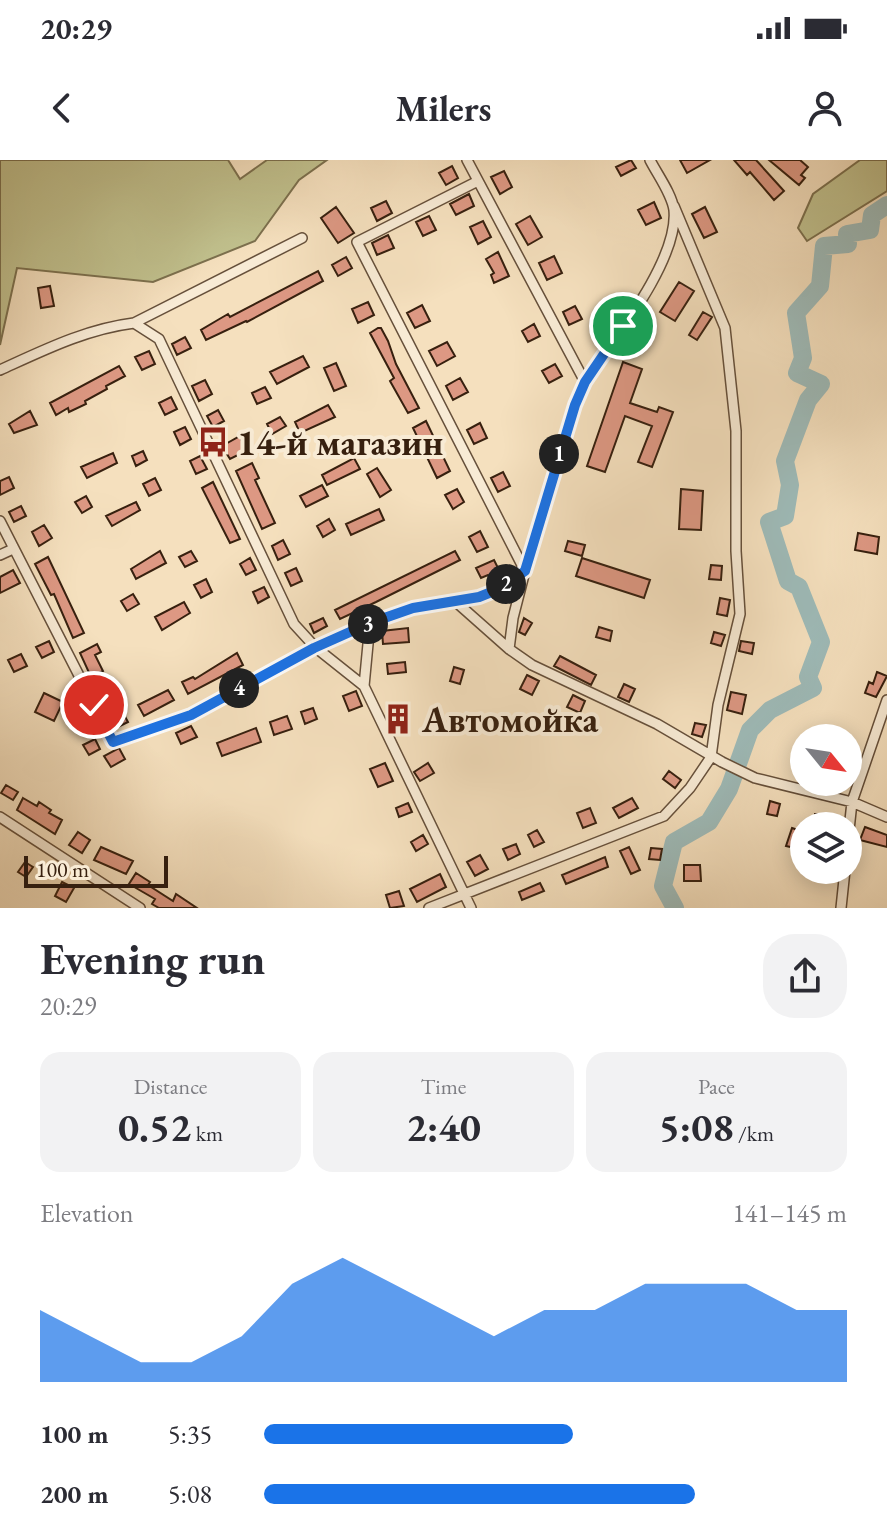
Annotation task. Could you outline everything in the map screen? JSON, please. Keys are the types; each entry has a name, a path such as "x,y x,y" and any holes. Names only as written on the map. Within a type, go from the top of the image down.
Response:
{"street":[{"path":"467,160 585,382"},
{"path":"429,908 664,816 690,788 711,757 718,705 740,614 736,551 736,431 725,328 674,206 650,160"},
{"path":"478,181 357,242 525,571"},
{"path":"509,649 525,571 567,427 585,382 659,269 671,239 674,206"},
{"path":"0,370 80,335 107,326 134,323 302,238"},
{"path":"134,323 159,339 294,624 315,647 364,686 471,908"},
{"path":"0,521 95,708 117,740 191,715 315,647 370,623 413,608 485,595 525,571"},
{"path":"0,555 13,549"},
{"path":"456,602 532,665 657,724 711,757 755,778 852,802 887,817"},
{"path":"364,686 370,623"},
{"path":"851,812 887,700"},
{"path":"0,817 140,908"},
{"path":"841,908 844,884"}],"green space":[{"path":"0,160 228,160 240,179 267,160 327,160 299,180 255,241 153,282 17,268 0,345"},
{"path":"860,160 887,160 887,191 807,241 798,228 813,194"}],"building":[{"path":"631,160 636,168 621,176 616,167"},
{"path":"680,160 710,160 687,173"},
{"path":"734,160 756,160 784,191 774,200 750,172 747,175"},
{"path":"769,160 800,160 808,167 801,175 805,178 799,185"},
{"path":"452,166 458,178 446,185 439,173"},
{"path":"504,171 512,187 500,194 491,177"},
{"path":"469,194 474,206 456,215 450,204"},
{"path":"386,201 392,213 377,221 371,208"},
{"path":"654,202 661,218 646,225 638,210"},
{"path":"336,207 354,233 338,243 321,218"},
{"path":"705,207 717,232 704,238 692,214"},
{"path":"429,216 436,230 423,236 416,222"},
{"path":"530,216 542,237 528,245 516,224"},
{"path":"483,221 491,237 478,244 470,227"},
{"path":"388,235 394,248 377,255 372,243"},
{"path":"498,252 509,276 494,283 491,275 494,273 486,259"},
{"path":"554,256 562,273 547,280 539,263"},
{"path":"346,257 352,268 338,276 332,265"},
{"path":"318,271 323,281 206,340 201,330"},
{"path":"679,282 694,291 675,321 660,312"},
{"path":"50,286 54,306 41,308 38,288"},
{"path":"368,302 374,315 358,323 352,309"},
{"path":"422,305 430,321 415,328 407,313"},
{"path":"575,306 582,319 569,325 563,312"},
{"path":"703,312 712,317 697,340 689,335"},
{"path":"534,324 540,336 528,342 522,331"},
{"path":"378,328 388,341 419,408 408,413 390,381 394,378 370,333"},
{"path":"185,337 191,348 177,355 172,344"},
{"path":"447,342 455,356 437,366 429,351"},
{"path":"149,351 155,364 142,370 135,357"},
{"path":"303,356 309,367 277,384 270,372"},
{"path":"623,362 642,369 630,403 657,412 659,407 673,412 652,467 638,462 652,426 625,416 605,472 587,466"},
{"path":"336,363 346,386 334,391 324,368"},
{"path":"555,364 562,376 549,383 542,371"},
{"path":"119,366 125,376 85,401 86,404 69,412 68,408 56,415 50,403"},
{"path":"460,378 468,392 453,400 446,386"},
{"path":"205,380 212,394 199,401 192,386"},
{"path":"265,387 271,398 257,404 252,393"},
{"path":"171,397 177,409 165,415 159,403"},
{"path":"328,405 335,417 300,433 295,422"},
{"path":"218,410 224,421 213,427 207,416"},
{"path":"30,411 37,425 14,433 9,424"},
{"path":"280,417 286,426 272,434 267,424"},
{"path":"426,421 450,471 437,478 413,428"},
{"path":"480,423 487,438 474,444 467,430"},
{"path":"185,427 191,439 180,445 174,432"},
{"path":"240,436 246,451 230,459 222,446"},
{"path":"143,451 147,460 136,466 132,456"},
{"path":"113,453 117,463 87,478 81,467"},
{"path":"200,456 207,469 196,474 190,461"},
{"path":"354,458 360,469 327,485 322,475"},
{"path":"252,463 259,478 255,480 275,523 262,529 236,471"},
{"path":"377,468 391,490 380,497 367,474"},
{"path":"503,472 510,486 498,492 491,478"},
{"path":"9,477 14,488 0,495 0,481"},
{"path":"155,478 161,490 149,496 143,484"},
{"path":"213,482 240,539 230,543 202,488"},
{"path":"322,485 328,496 306,507 300,496"},
{"path":"457,489 464,502 453,509 445,495"},
{"path":"681,489 703,491 701,530 679,529"},
{"path":"86,496 92,507 82,513 75,502"},
{"path":"136,502 140,510 112,526 106,516"},
{"path":"21,506 26,516 14,522 9,512"},
{"path":"379,509 384,520 351,535 346,524"},
{"path":"329,519 335,530 323,537 317,526"},
{"path":"44,525 52,538 39,546 32,532"},
{"path":"480,531 488,547 477,552 469,537"},
{"path":"858,533 879,537 877,554 855,550"},
{"path":"283,540 290,554 278,560 272,546"},
{"path":"568,541 585,545 582,556 565,551"},
{"path":"160,551 166,563 136,579 131,569"},
{"path":"191,551 197,561 185,567 179,557"},
{"path":"455,551 460,560 376,602 340,619 335,610"},
{"path":"48,557 84,633 73,638 54,594 51,595 35,564"},
{"path":"250,558 256,570 246,575 240,564"},
{"path":"582,558 650,580 644,598 576,576"},
{"path":"494,560 501,574 491,579 488,575 481,578 476,568"},
{"path":"711,565 722,566 721,580 709,579"},
{"path":"296,568 302,581 291,586 285,573"},
{"path":"13,570 20,583 0,593 0,577"},
{"path":"206,579 212,592 201,598 194,585"},
{"path":"264,587 269,597 258,603 253,592"},
{"path":"133,594 139,604 127,611 121,601"},
{"path":"720,598 730,600 727,616 717,614"},
{"path":"184,602 190,613 162,630 155,617"},
{"path":"323,618 327,626 314,633 310,624"},
{"path":"524,618 532,623 525,635 519,632"},
{"path":"599,627 612,631 610,641 596,637"},
{"path":"408,628 409,642 383,644 382,631"},
{"path":"714,632 725,635 721,646 711,643"},
{"path":"49,641 54,652 42,658 36,647"},
{"path":"741,641 754,643 752,654 739,651"},
{"path":"97,644 101,652 95,655 103,671 91,677 80,653"},
{"path":"237,653 243,665 188,694 182,682 195,679"},
{"path":"21,654 27,666 14,672 8,660"},
{"path":"560,656 596,675 591,685 554,666"},
{"path":"405,662 406,672 388,674 387,664"},
{"path":"454,667 464,670 460,684 450,681"},
{"path":"877,672 887,676 876,697 865,693 869,682 873,684"},
{"path":"527,675 539,681 532,695 520,689"},
{"path":"624,684 635,689 629,702 618,697"},
{"path":"168,690 174,700 144,716 138,705"},
{"path":"356,691 362,706 349,711 343,696"},
{"path":"731,692 746,695 742,714 727,710"},
{"path":"44,693 63,702 54,721 35,712"},
{"path":"573,695 585,701 580,713 567,707"},
{"path":"313,708 317,719 305,724 301,712"},
{"path":"77,710 83,720 72,726 67,716"},
{"path":"122,711 128,722 116,728 111,717"},
{"name":"Автомойка","path":"392,713 404,713 404,724 392,724"},
{"path":"287,716 292,729 274,735 270,722"},
{"path":"695,723 706,725 702,737 692,734"},
{"path":"191,726 197,737 181,744 176,733"},
{"path":"256,728 261,742 222,756 217,743"},
{"path":"95,739 100,749 89,755 83,745"},
{"path":"119,748 125,759 111,767 104,756"},
{"path":"385,763 393,781 378,787 370,769"},
{"path":"428,763 434,773 420,781 414,772"},
{"path":"669,771 681,780 675,788 663,779"},
{"path":"6,785 18,792 13,800 1,793"},
{"path":"23,798 37,806 39,802 51,810 49,813 62,820 55,834 17,810"},
{"path":"632,798 638,808 619,818 613,808"},
{"path":"770,801 780,804 777,816 767,814"},
{"path":"408,803 412,812 399,817 396,808"},
{"path":"590,808 596,823 583,828 577,813"},
{"path":"865,827 887,835 887,847 862,841"},
{"path":"537,830 544,842 534,847 528,835"},
{"path":"78,832 90,840 82,853 69,845"},
{"path":"423,835 428,844 416,851 411,842"},
{"path":"516,844 520,854 508,860 503,849"},
{"path":"101,847 133,861 126,874 94,860"},
{"path":"629,847 640,870 631,874 620,851"},
{"path":"651,848 662,849 660,860 649,859"},
{"path":"480,855 488,869 475,876 467,862"},
{"path":"605,857 608,867 566,884 562,875"},
{"path":"25,862 33,867 26,877 18,872"},
{"path":"684,865 700,865 701,881 684,881"},
{"path":"136,873 173,901 176,894 197,908 159,908 152,904 155,899 129,884"},
{"path":"440,874 446,887 417,902 410,889"},
{"path":"62,882 74,888 66,902 55,896"},
{"path":"540,883 544,891 522,900 519,892"},
{"path":"399,891 404,906 390,908 386,895"}],"waterway":[{"path":"675,908 663,886 674,842 709,822 729,789 750,730 770,710 813,688 808,677 821,642 799,587 788,581 769,522 785,516 790,485 785,461 808,400 821,384 797,373 803,358 796,313 820,286 824,246 848,244 847,234 870,230 872,215 887,205"}],"place":[{"name":"14-й магазин","path":"213,442"},
{"name":"Автомойка","path":"398,719"}],"route":[{"path":"94,705 113,742 191,715 314,648 370,623 413,608 479,597 499,589 525,571 575,405 585,382 623,326"}]}
